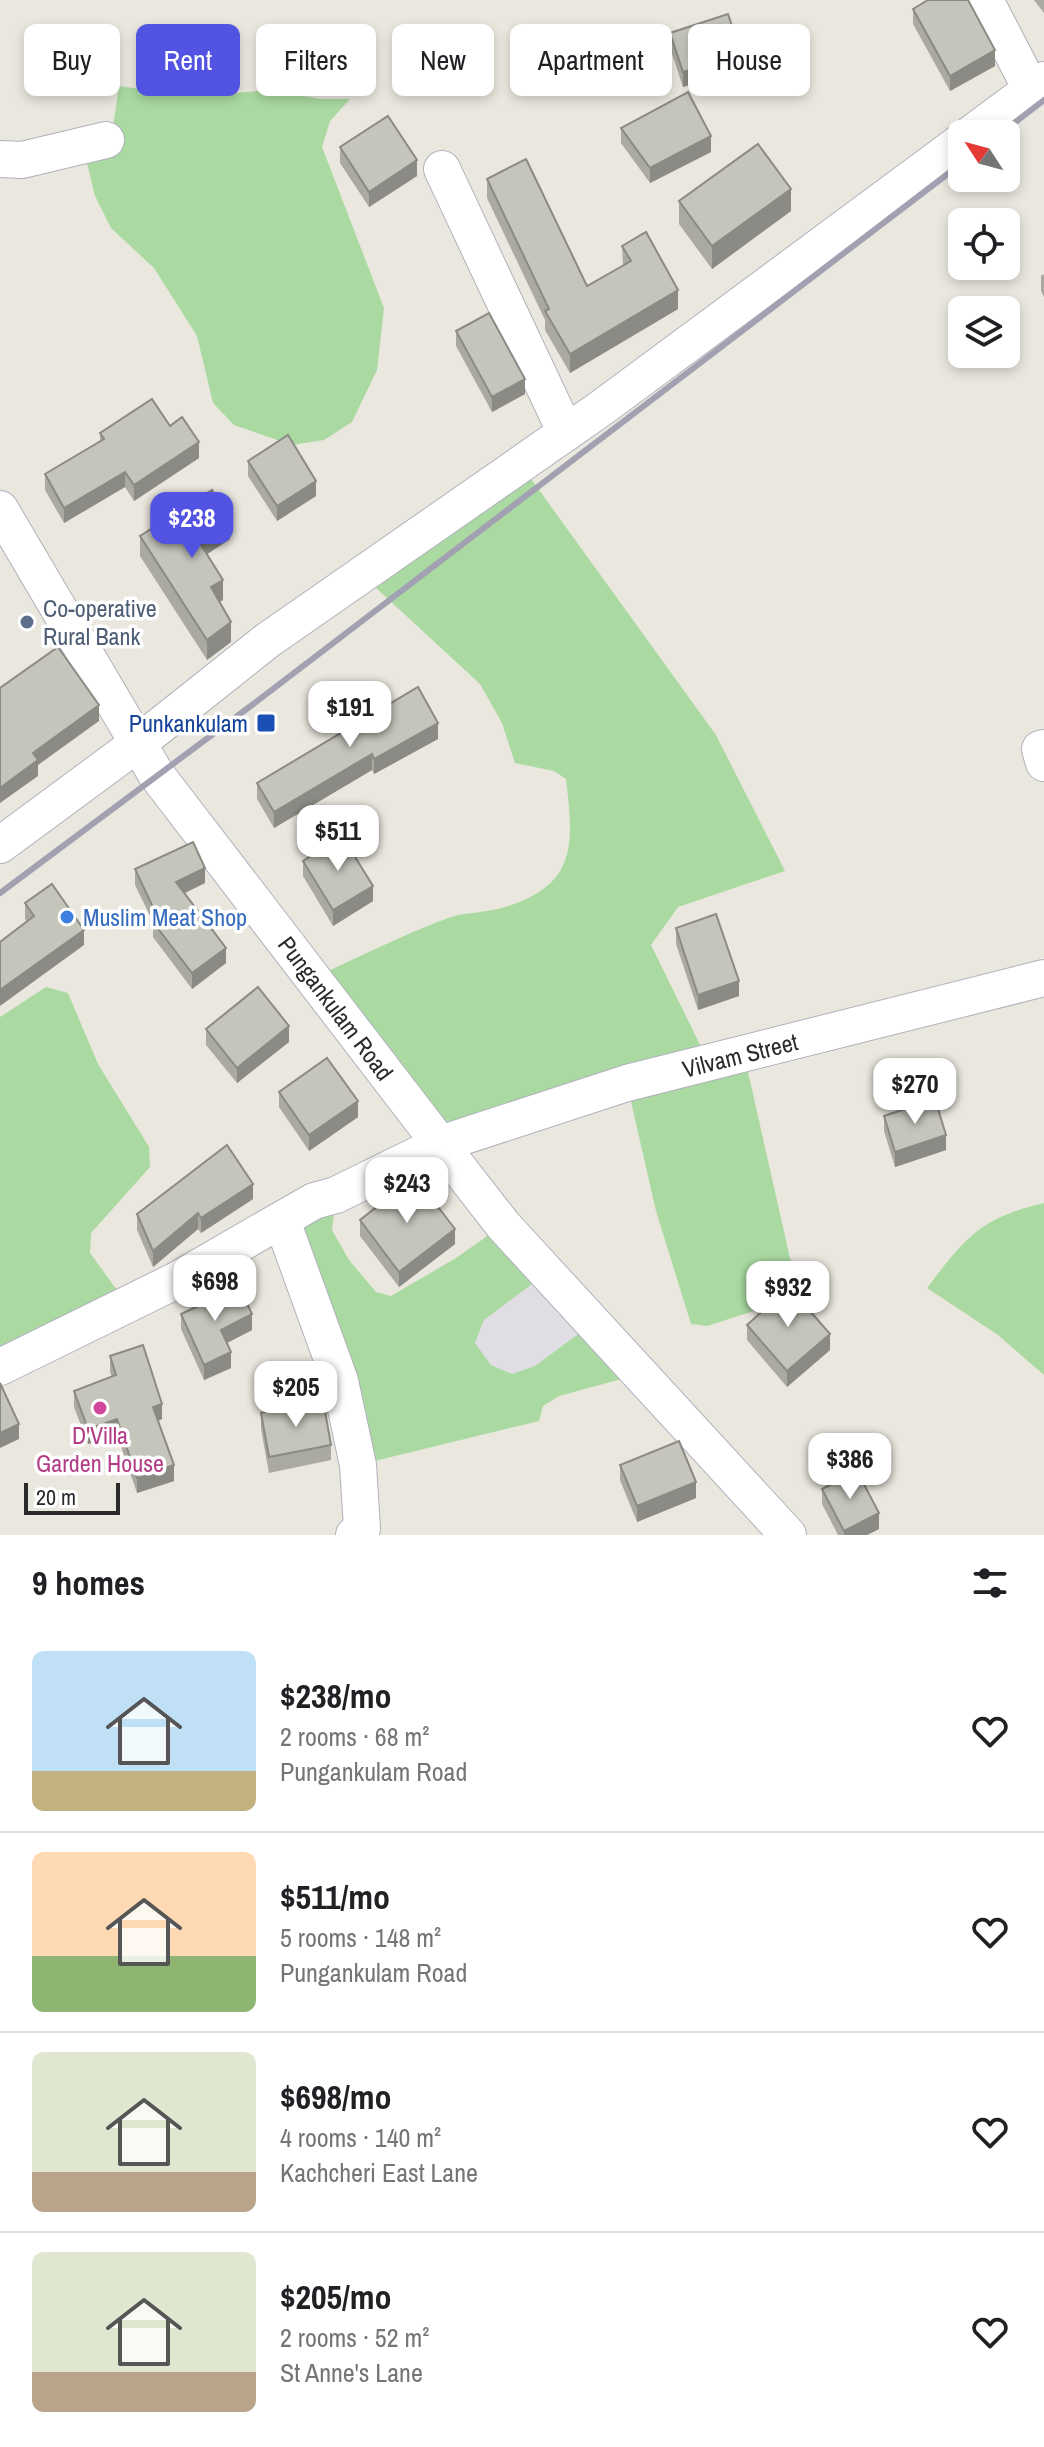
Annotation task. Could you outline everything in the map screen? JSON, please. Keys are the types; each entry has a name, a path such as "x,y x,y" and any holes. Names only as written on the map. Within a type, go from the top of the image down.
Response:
{"street":[{"path":"985,0 1038,84 990,120"},
{"path":"0,159 22,160 106,140"},
{"path":"0,845 137,744 268,640 566,433 948,151"},
{"path":"442,169 566,433"},
{"name":"Pungankulam Road","path":"0,509 156,774 440,1144 503,1225 788,1535"},
{"path":"1044,748 1040,749 1044,763"},
{"name":"Vilvam Street","path":"0,1367 175,1281 314,1201 336,1195 440,1144 627,1083 1044,978"},
{"path":"282,1221 340,1381 358,1465 362,1528 354,1535"}],"shaded area":[{"path":"548,1272 593,1323 535,1366 512,1375 491,1365 475,1343 484,1320"}],"green space":[{"path":"120,86 136,88 136,96 240,96 240,93 256,91 256,96 350,99 330,121 322,147 384,308 377,370 352,422 324,440 292,445 234,425 213,403 197,336 154,268 111,228 95,196 87,163 113,126"},
{"path":"521,465 716,735 785,871 678,907 651,945 709,1063 744,1054 796,1285 782,1302 707,1326 691,1324 656,1211 627,1084 440,1144 313,978 448,918 502,908 527,899 545,888 565,860 570,824 566,779 554,771 515,763 502,723 480,684 362,575"},
{"path":"46,987 68,993 98,1064 149,1147 150,1167 91,1233 90,1253 128,1305 0,1367 0,1017"},
{"path":"336,1195 332,1230 349,1260 376,1292 391,1296 456,1258 503,1225 548,1272 484,1320 475,1343 491,1365 512,1374 535,1366 593,1323 640,1374 559,1396 543,1406 539,1421 358,1465 282,1221"},
{"path":"1044,1203 1044,1375 998,1335 927,1288 976,1232 1004,1215"}],"building":[{"path":"928,0 968,0 995,50 950,76 913,9"},
{"path":"728,14 731,24 697,24"},
{"path":"688,27 688,70 683,72 672,32"},
{"path":"688,92 711,136 650,168 621,128"},
{"path":"388,116 417,160 369,192 340,147"},
{"path":"758,144 791,189 712,246 679,201"},
{"path":"526,159 587,286 631,261 622,246 646,232 678,290 570,354 545,311 549,309 487,179"},
{"path":"489,313 525,379 492,397 456,331"},
{"path":"152,399 170,426 182,417 199,442 134,485 125,472 64,508 45,474 104,439 100,433"},
{"path":"288,435 316,481 277,506 248,461"},
{"path":"212,490 230,519 198,540 223,580 211,587 231,622 207,640 140,536"},
{"path":"58,647 99,705 33,753 38,760 0,788 0,688"},
{"path":"418,687 438,723 374,759 372,754 274,812 257,783"},
{"path":"342,836 373,886 333,910 303,861"},
{"path":"193,842 205,868 176,882 226,948 192,973 153,922 158,918 135,869"},
{"path":"52,884 84,930 0,990 0,942 34,916 25,903"},
{"path":"716,914 739,981 698,995 676,928"},
{"path":"258,987 289,1026 237,1068 206,1029"},
{"path":"327,1058 358,1101 309,1135 279,1092"},
{"path":"935,1099 946,1135 895,1152 884,1116"},
{"path":"227,1145 253,1184 201,1218 198,1213 153,1251 137,1214"},
{"path":"415,1177 455,1229 399,1272 360,1220"},
{"path":"239,1287 252,1314 221,1330 231,1352 204,1365 181,1314"},
{"path":"789,1287 830,1334 787,1371 747,1325"},
{"path":"143,1345 162,1404 153,1407 174,1465 137,1478 117,1419 88,1429 74,1391 116,1375 110,1356"},
{"path":"0,1383 19,1424 0,1433"},
{"path":"323,1400 331,1445 269,1457 261,1413"},
{"path":"679,1441 696,1482 637,1506 620,1465"},
{"path":"857,1471 879,1513 844,1531 822,1489"}],"railway":[{"path":"1018,120 1044,100"},
{"path":"0,893 252,705 948,174"}],"place":[{"name":"Co-operative Rural Bank","path":"27,622"},
{"name":"Punkankulam","path":"266,723"},
{"name":"Muslim Meat Shop","path":"67,917"},
{"name":"D'Villa Garden House","path":"100,1408"}]}
